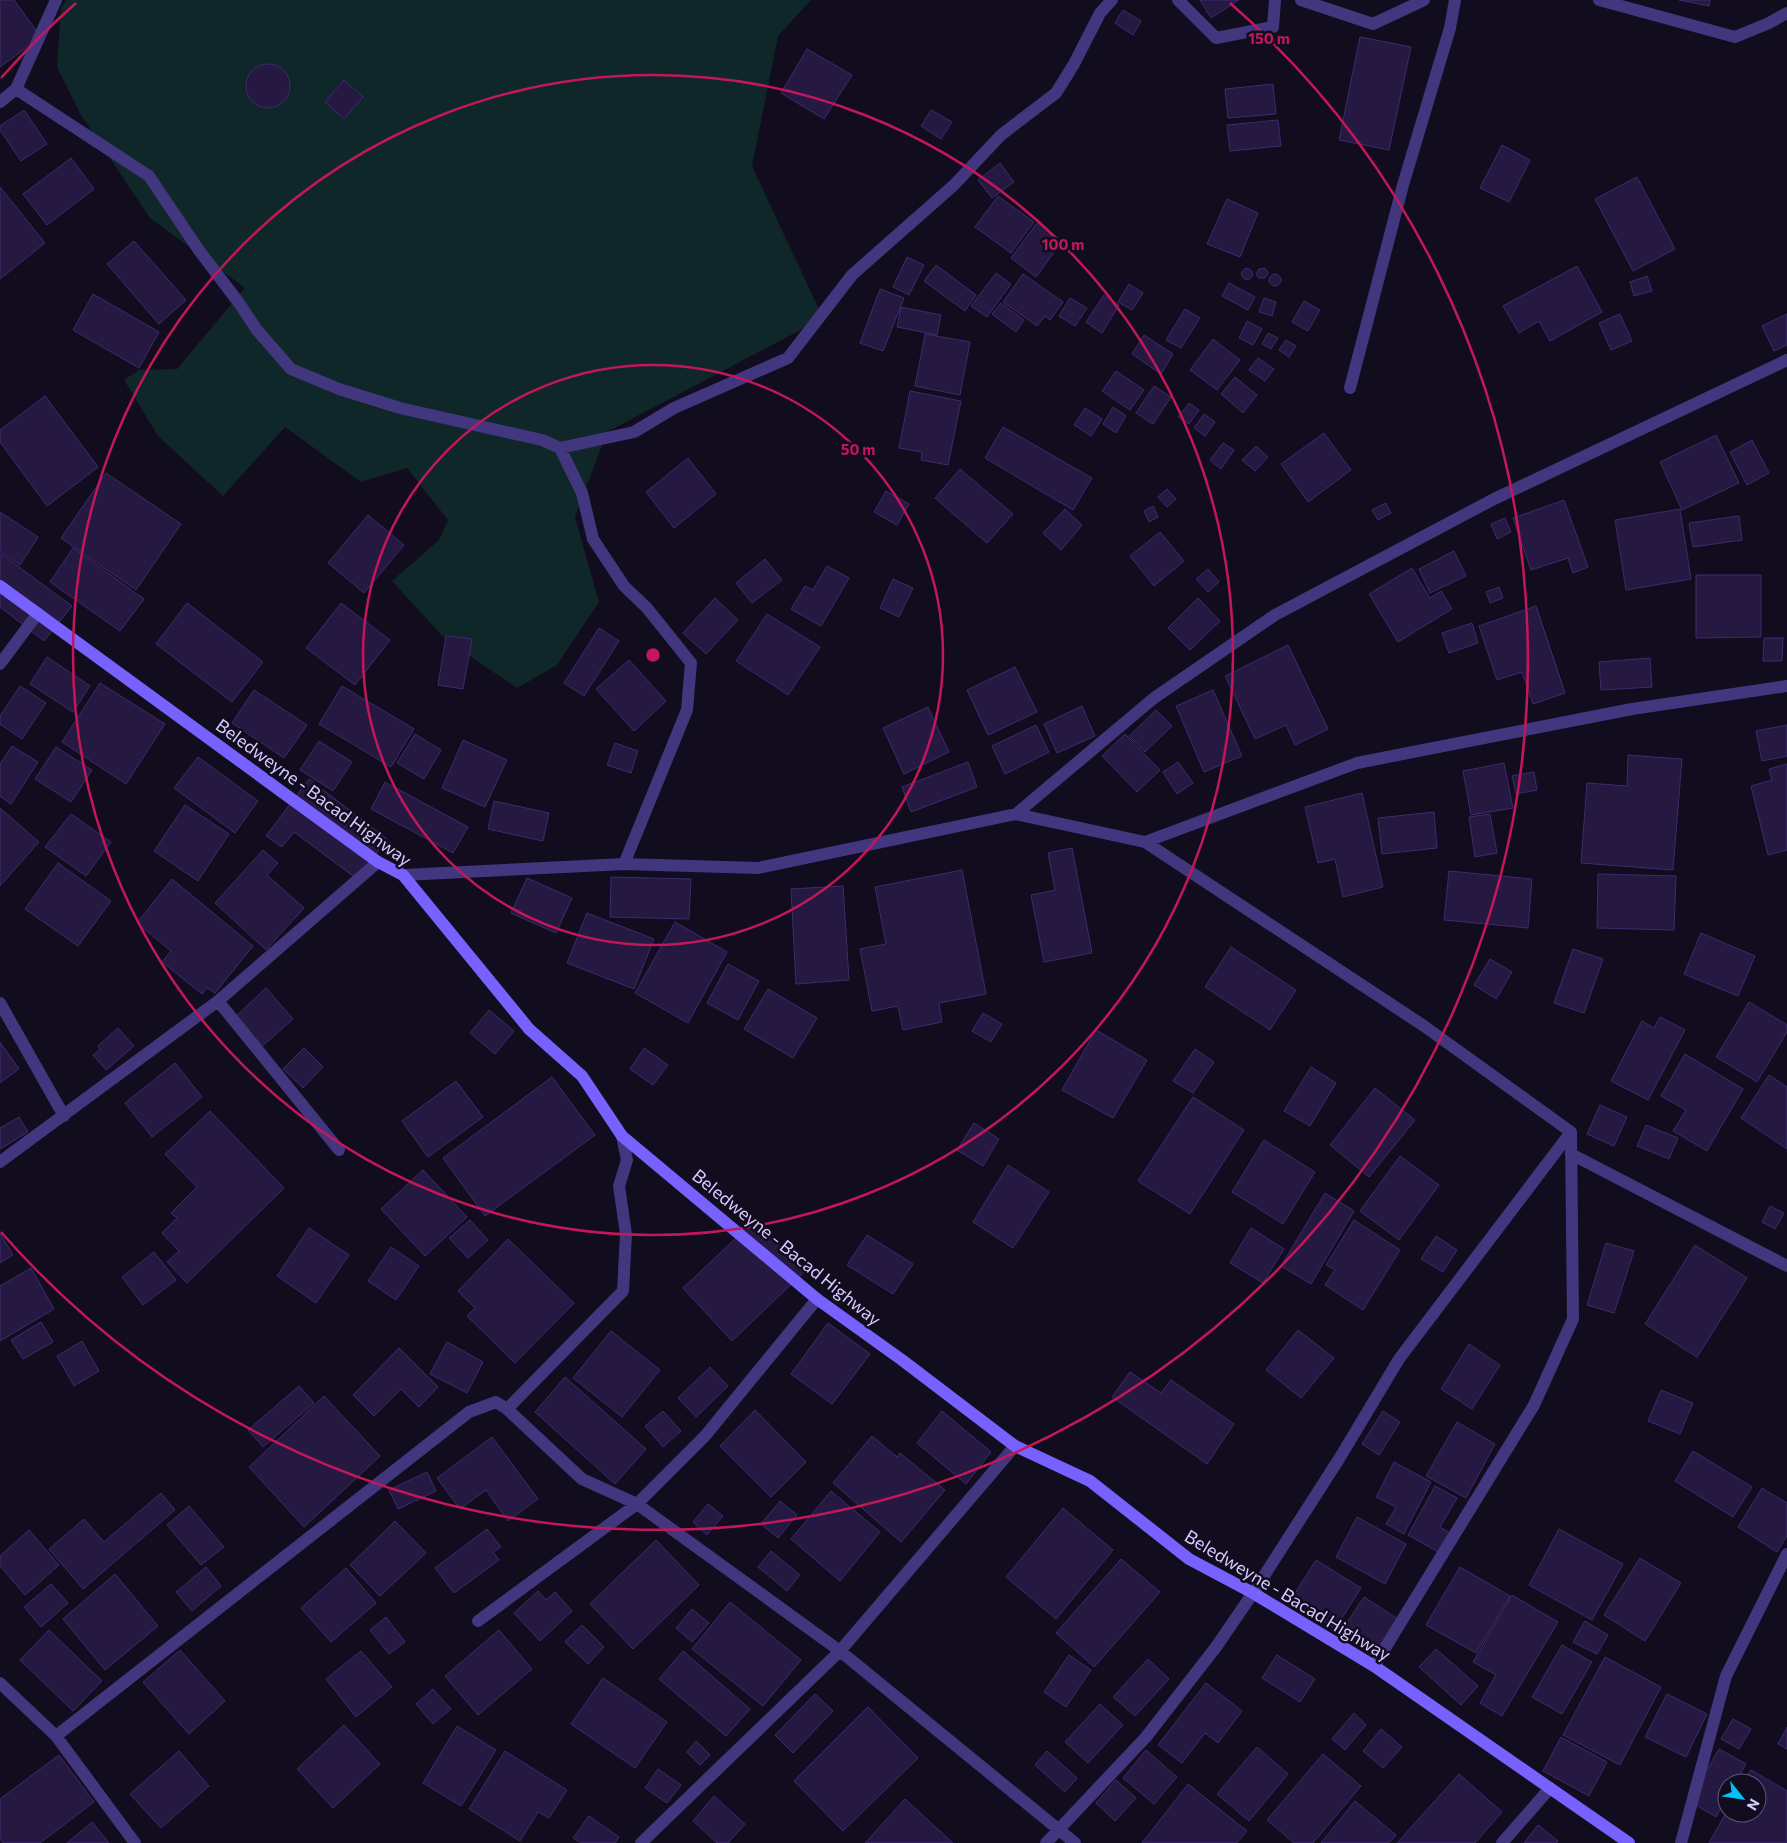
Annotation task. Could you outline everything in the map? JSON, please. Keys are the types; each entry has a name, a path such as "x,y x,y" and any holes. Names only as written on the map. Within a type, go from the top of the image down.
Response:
{"street":[{"path":"0,102 16,89 56,0"},
{"path":"16,89 149,176 198,249 257,330 291,369 339,389 400,408 542,440 560,448 634,432 674,408 788,358 852,275 954,185 1001,135 1056,93 1074,64 1100,13 1112,0"},
{"path":"1178,0 1216,38 1273,27 1275,0"},
{"path":"1301,0 1373,24 1424,0"},
{"path":"1350,388 1403,185 1450,28 1455,0"},
{"path":"1599,0 1735,37 1769,23 1787,13"},
{"path":"1016,814 1154,698 1275,616 1494,499 1787,360"},
{"path":"560,448 582,493 593,539 624,586 647,608 692,663 686,710 624,864"},
{"name":"Beledweyne - Bacad Highway","path":"0,586 378,862 403,875 529,1028 582,1076 622,1136 817,1299 902,1360 1015,1446 1090,1481 1189,1559 1253,1593 1374,1666 1629,1843"},
{"path":"0,664 38,613"},
{"path":"1146,842 1358,763 1632,709 1787,686"},
{"path":"403,875 624,864 758,868 1016,814 1146,842 1424,1026 1571,1132"},
{"path":"0,1162 218,1001 378,862"},
{"path":"218,1001 339,1150"},
{"path":"0,1003 64,1116"},
{"path":"1374,1666 1534,1406 1573,1319 1571,1132"},
{"path":"1046,1843 1146,1737 1216,1647 1339,1460 1400,1359 1571,1132"},
{"path":"507,1409 623,1291 626,1234 619,1186 627,1160 622,1136"},
{"path":"1572,1154 1787,1266"},
{"path":"478,1621 637,1504 705,1436 817,1299"},
{"path":"56,1736 468,1412 496,1402 507,1409 582,1479 637,1504 840,1651 1075,1843"},
{"path":"641,1843 840,1651 1015,1446"},
{"path":"1681,1843 1726,1676 1787,1554"},
{"path":"0,1683 56,1736 135,1843"},
{"path":"1502,1843 1550,1788"}],"green space":[{"path":"66,0 811,0 778,36 752,166 823,318 607,432 575,517 599,602 557,665 517,688 446,640 392,581 439,540 448,520 407,468 361,482 285,427 223,496 158,436 124,380 139,370 177,369 245,288 150,218 81,115 57,67 61,8"}],"building":[{"path":"0,0 14,0 41,37 0,67"},
{"path":"1200,0 1239,0 1211,18"},
{"path":"1679,0 1710,0 1709,6"},
{"path":"1123,10 1141,21 1133,35 1115,23"},
{"path":"1360,37 1411,47 1389,150 1339,140"},
{"path":"807,49 852,75 824,119 781,93"},
{"path":"268,64 280,68 286,74 290,86 286,98 280,104 268,108 256,104 250,98 246,86 250,74 256,68"},
{"path":"344,80 363,97 344,119 325,102"},
{"path":"1273,84 1276,114 1228,118 1225,89"},
{"path":"24,110 47,144 21,161 0,130 0,126"},
{"path":"931,110 952,122 941,139 921,126"},
{"path":"1278,120 1281,146 1230,151 1227,125"},
{"path":"1502,145 1530,160 1509,202 1480,188"},
{"path":"71,158 94,189 47,225 23,194"},
{"path":"1000,163 1014,182 992,198 978,180"},
{"path":"1637,177 1675,249 1633,271 1595,199"},
{"path":"0,187 45,243 0,279"},
{"path":"998,196 1034,222 1011,253 975,227"},
{"path":"1227,199 1258,213 1240,257 1207,244"},
{"path":"1037,223 1062,241 1036,277 1011,258"},
{"path":"134,241 186,300 159,324 107,264"},
{"path":"907,257 924,265 909,295 893,287"},
{"path":"936,265 976,295 965,311 924,281"},
{"path":"1577,266 1602,312 1550,341 1539,321 1519,333 1503,306"},
{"path":"1247,268 1253,274 1247,280 1241,274"},
{"path":"1265,268 1268,273 1265,278 1259,278 1256,274 1259,269"},
{"path":"996,273 1011,284 987,317 971,306"},
{"path":"1023,274 1063,302 1050,320 1045,316 1037,326 1003,302"},
{"path":"1275,274 1281,280 1275,286 1269,280"},
{"path":"1647,276 1652,291 1634,296 1630,282"},
{"path":"1229,283 1255,297 1248,310 1222,296"},
{"path":"1129,284 1143,293 1132,310 1118,302"},
{"path":"880,289 904,298 883,351 860,343"},
{"path":"93,294 159,332 139,368 73,330"},
{"path":"1104,295 1119,305 1102,333 1086,322"},
{"path":"1070,298 1087,308 1075,326 1059,316"},
{"path":"1264,298 1276,302 1272,316 1259,312"},
{"path":"1304,301 1320,310 1308,331 1292,322"},
{"path":"1001,303 1024,320 1016,332 992,314"},
{"path":"901,307 941,315 937,335 897,327"},
{"path":"1185,309 1200,318 1181,348 1166,340"},
{"path":"1620,314 1632,341 1611,350 1599,323"},
{"path":"1787,314 1787,345 1774,351 1762,326"},
{"path":"1247,321 1262,329 1253,345 1239,338"},
{"path":"1268,333 1278,338 1271,349 1262,344"},
{"path":"925,334 970,342 960,395 915,386"},
{"path":"1144,335 1173,354 1161,374 1132,354"},
{"path":"1213,339 1240,360 1217,390 1190,370"},
{"path":"1286,340 1296,346 1289,357 1279,350"},
{"path":"1258,358 1274,369 1265,381 1249,370"},
{"path":"1116,371 1144,390 1130,410 1102,391"},
{"path":"1235,377 1257,395 1243,413 1221,394"},
{"path":"1154,386 1171,397 1153,424 1136,413"},
{"path":"910,391 961,401 948,465 921,460 922,452 899,448"},
{"path":"45,396 98,467 47,506 0,442 0,430"},
{"path":"1189,403 1199,410 1189,424 1178,417"},
{"path":"1113,407 1126,416 1116,433 1103,424"},
{"path":"1085,408 1102,419 1091,436 1074,425"},
{"path":"1204,414 1215,422 1205,436 1194,428"},
{"path":"1003,427 1092,478 1073,510 985,458"},
{"path":"1324,433 1351,470 1308,502 1281,464"},
{"path":"1716,435 1739,483 1682,510 1660,462"},
{"path":"1752,440 1769,473 1747,485 1730,452"},
{"path":"1223,443 1234,450 1221,469 1210,460"},
{"path":"1256,446 1268,457 1255,471 1242,460"},
{"path":"688,458 716,494 674,528 646,492"},
{"path":"960,469 1013,514 987,543 935,498"},
{"path":"106,473 181,524 136,590 61,538"},
{"path":"1167,489 1176,499 1167,507 1158,497"},
{"path":"886,491 909,504 897,525 874,512"},
{"path":"1564,500 1588,567 1573,573 1568,558 1531,570 1513,518"},
{"path":"1386,503 1391,513 1378,520 1372,510"},
{"path":"1153,506 1158,517 1149,522 1144,511"},
{"path":"1065,509 1082,525 1061,550 1043,533"},
{"path":"1680,509 1691,579 1626,590 1615,520"},
{"path":"0,512 38,537 20,565 0,551"},
{"path":"368,515 404,545 364,593 328,563"},
{"path":"1739,516 1742,540 1693,547 1689,523"},
{"path":"1505,518 1511,532 1497,539 1491,524"},
{"path":"1160,532 1184,561 1154,586 1130,556"},
{"path":"73,548 144,599 120,631 50,582"},
{"path":"1454,551 1466,576 1430,593 1419,569"},
{"path":"0,553 72,606 44,641 0,607"},
{"path":"765,559 782,580 752,603 736,583"},
{"path":"827,566 849,578 821,626 791,609 805,586 813,590"},
{"path":"1412,568 1430,598 1441,591 1452,609 1398,642 1369,594"},
{"path":"1208,569 1219,582 1208,592 1196,579"},
{"path":"1696,575 1761,575 1761,637 1696,638"},
{"path":"893,579 913,588 899,617 880,608"},
{"path":"1499,587 1503,598 1490,603 1486,592"},
{"path":"715,598 738,620 706,654 683,633"},
{"path":"1198,598 1220,621 1190,650 1168,628"},
{"path":"187,603 263,662 232,702 156,644"},
{"path":"341,603 390,640 355,685 306,648"},
{"path":"1536,606 1565,693 1533,704 1522,672 1497,680 1479,626"},
{"path":"767,614 820,647 788,695 736,661"},
{"path":"1472,623 1478,643 1449,653 1442,633"},
{"path":"599,628 619,641 584,696 564,683"},
{"path":"446,636 472,639 463,689 438,685"},
{"path":"1764,638 1783,638 1782,661 1763,661"},
{"path":"1288,645 1328,729 1295,745 1286,725 1255,739 1225,676"},
{"path":"47,657 90,686 73,712 30,684"},
{"path":"1650,658 1652,687 1601,690 1599,662"},
{"path":"629,660 666,701 634,731 596,689"},
{"path":"1015,667 1037,712 988,735 967,690"},
{"path":"100,683 165,724 126,784 62,742"},
{"path":"20,686 46,703 22,739 0,724 0,716"},
{"path":"342,686 414,729 391,767 319,724"},
{"path":"254,690 307,725 284,758 232,723"},
{"path":"1213,690 1242,756 1204,772 1176,706"},
{"path":"1082,706 1095,736 1057,753 1044,724"},
{"path":"928,707 949,752 904,774 883,728"},
{"path":"1156,710 1172,726 1145,752 1129,736"},
{"path":"1036,725 1049,752 1005,774 992,746"},
{"path":"1787,725 1787,756 1762,761 1756,731"},
{"path":"415,734 441,750 424,779 397,763"},
{"path":"1125,734 1160,770 1137,792 1102,756"},
{"path":"463,740 507,760 485,807 442,788"},
{"path":"319,741 352,762 333,791 300,770"},
{"path":"615,743 638,751 631,773 607,765"},
{"path":"12,746 38,762 11,804 0,796 0,764"},
{"path":"56,747 92,770 71,802 35,779"},
{"path":"1628,755 1682,759 1673,870 1581,863 1587,783 1627,786"},
{"path":"198,757 258,801 235,833 174,788"},
{"path":"968,762 977,787 911,812 902,787"},
{"path":"1178,762 1193,783 1177,794 1163,772"},
{"path":"1504,763 1513,808 1471,815 1463,771"},
{"path":"1787,764 1787,850 1768,855 1751,786 1772,780 1769,769"},
{"path":"1534,772 1537,790 1516,794 1512,776"},
{"path":"309,779 387,839 357,879 294,832 282,847 266,836"},
{"path":"385,782 468,827 453,853 371,809"},
{"path":"1362,793 1383,887 1343,897 1335,859 1318,863 1305,807"},
{"path":"494,801 549,813 543,841 488,829"},
{"path":"185,805 229,834 198,881 154,851"},
{"path":"0,808 39,842 0,886"},
{"path":"1434,812 1437,848 1382,854 1378,818"},
{"path":"71,814 111,842 86,876 45,847"},
{"path":"1490,814 1497,853 1475,857 1469,817"},
{"path":"1072,848 1092,953 1044,962 1031,895 1055,890 1048,853"},
{"path":"263,850 278,863 267,875 304,908 266,950 215,903"},
{"path":"58,863 111,901 78,946 25,909"},
{"path":"962,870 986,994 939,1003 942,1022 903,1030 898,1006 872,1011 860,949 886,944 875,887"},
{"path":"1449,871 1532,879 1528,928 1444,920"},
{"path":"1598,874 1676,876 1674,930 1597,928"},
{"path":"611,877 691,879 689,919 610,917"},
{"path":"527,878 572,898 556,933 511,913"},
{"path":"172,879 253,946 215,993 207,988 202,994 162,962 171,951 137,923"},
{"path":"843,886 849,980 796,984 791,889"},
{"path":"587,913 654,939 634,989 567,963"},
{"path":"675,922 727,952 688,1023 635,993"},
{"path":"1701,933 1755,956 1738,996 1684,974"},
{"path":"1231,947 1296,990 1270,1030 1205,987"},
{"path":"1573,949 1603,959 1584,1013 1554,1003"},
{"path":"1490,959 1512,972 1496,999 1474,985"},
{"path":"728,964 759,981 738,1020 707,1003"},
{"path":"266,988 293,1019 259,1049 233,1019"},
{"path":"768,989 817,1018 793,1058 744,1029"},
{"path":"1749,1002 1787,1025 1787,1032 1757,1082 1716,1057"},
{"path":"489,1010 514,1031 495,1054 470,1033"},
{"path":"983,1013 1002,1024 991,1042 972,1031"},
{"path":"1660,1017 1685,1030 1648,1100 1611,1081 1642,1021 1654,1028"},
{"path":"118,1028 134,1046 106,1070 93,1055 100,1049 98,1046"},
{"path":"1096,1030 1147,1060 1113,1118 1062,1090"},
{"path":"0,1042 19,1069 0,1083"},
{"path":"304,1048 323,1067 303,1088 283,1069"},
{"path":"644,1048 668,1065 653,1085 630,1069"},
{"path":"1195,1049 1214,1062 1193,1093 1173,1081"},
{"path":"1685,1054 1743,1089 1707,1151 1673,1131 1686,1110 1661,1096"},
{"path":"175,1063 202,1097 152,1137 125,1103"},
{"path":"1311,1067 1336,1083 1310,1126 1284,1111"},
{"path":"1769,1075 1787,1087 1787,1149 1741,1118"},
{"path":"552,1077 595,1135 485,1216 443,1158"},
{"path":"456,1081 483,1117 428,1157 402,1121"},
{"path":"1375,1088 1415,1120 1369,1177 1330,1145"},
{"path":"1193,1097 1244,1130 1190,1214 1138,1181"},
{"path":"1600,1105 1627,1117 1614,1146 1587,1134"},
{"path":"210,1111 284,1188 187,1283 167,1262 179,1251 162,1233 177,1218 171,1213 197,1187 165,1154"},
{"path":"19,1117 28,1132 0,1149 0,1128"},
{"path":"974,1123 999,1139 983,1166 957,1150"},
{"path":"1646,1125 1678,1138 1669,1159 1637,1146"},
{"path":"1264,1140 1315,1172 1283,1224 1232,1192"},
{"path":"1400,1156 1439,1185 1399,1240 1360,1211"},
{"path":"1008,1165 1049,1192 1013,1248 973,1222"},
{"path":"423,1170 467,1217 425,1256 381,1209"},
{"path":"1325,1193 1354,1211 1311,1284 1281,1266"},
{"path":"1770,1206 1784,1213 1775,1229 1762,1222"},
{"path":"470,1220 488,1240 468,1258 449,1238"},
{"path":"755,1220 804,1272 732,1341 683,1288"},
{"path":"1354,1220 1400,1250 1363,1310 1325,1285 1335,1270 1326,1265"},
{"path":"309,1228 349,1255 316,1303 277,1276"},
{"path":"1251,1228 1284,1249 1263,1283 1230,1263"},
{"path":"0,1233 13,1255 0,1263"},
{"path":"867,1235 913,1264 893,1294 847,1265"},
{"path":"1436,1236 1457,1250 1443,1272 1421,1259"},
{"path":"508,1239 574,1303 515,1363 467,1316 475,1308 458,1291"},
{"path":"1606,1243 1634,1251 1614,1313 1587,1305"},
{"path":"1695,1245 1747,1278 1697,1357 1645,1324"},
{"path":"391,1247 419,1266 396,1300 368,1281"},
{"path":"154,1252 176,1280 143,1305 122,1277"},
{"path":"31,1268 54,1309 0,1341 0,1286"},
{"path":"41,1322 53,1342 23,1359 11,1340"},
{"path":"828,1323 870,1354 832,1404 791,1374"},
{"path":"1298,1330 1334,1358 1301,1398 1266,1370"},
{"path":"611,1331 660,1370 622,1417 573,1378"},
{"path":"82,1341 99,1371 74,1386 57,1356"},
{"path":"447,1342 483,1362 467,1393 430,1374"},
{"path":"1469,1344 1500,1365 1472,1409 1441,1389"},
{"path":"399,1348 438,1387 419,1407 401,1389 374,1416 353,1395"},
{"path":"710,1367 728,1386 696,1417 678,1398"},
{"path":"1130,1372 1161,1393 1171,1380 1234,1424 1207,1464 1112,1397"},
{"path":"565,1377 646,1449 615,1484 535,1412"},
{"path":"299,1386 314,1403 263,1447 248,1430"},
{"path":"1661,1390 1693,1403 1680,1434 1648,1421"},
{"path":"324,1396 380,1456 304,1527 249,1467"},
{"path":"755,1410 806,1462 771,1497 720,1446"},
{"path":"663,1411 681,1431 663,1447 645,1426"},
{"path":"942,1411 991,1452 966,1484 917,1443"},
{"path":"1383,1411 1400,1422 1379,1455 1362,1444"},
{"path":"1457,1422 1495,1444 1466,1498 1426,1476"},
{"path":"872,1436 897,1457 900,1453 945,1490 901,1542 833,1483"},
{"path":"492,1437 538,1499 508,1521 486,1490 460,1509 437,1478"},
{"path":"1693,1451 1752,1487 1733,1517 1675,1481"},
{"path":"1394,1462 1431,1482 1404,1534 1386,1524 1396,1507 1376,1497"},
{"path":"427,1472 436,1491 398,1509 389,1490"},
{"path":"1435,1486 1457,1498 1440,1527 1450,1533 1440,1553 1408,1535"},
{"path":"1762,1488 1787,1503 1787,1536 1777,1552 1738,1527"},
{"path":"831,1491 880,1532 840,1581 791,1539"},
{"path":"161,1493 175,1510 83,1589 49,1549 84,1519 104,1542"},
{"path":"780,1501 797,1515 778,1538 761,1524"},
{"path":"708,1504 723,1516 707,1535 693,1522"},
{"path":"189,1506 224,1547 201,1565 167,1525"},
{"path":"1063,1508 1113,1550 1056,1619 1006,1577"},
{"path":"1357,1517 1406,1544 1385,1584 1336,1557"},
{"path":"395,1521 426,1553 380,1596 350,1565"},
{"path":"487,1529 501,1547 493,1552 499,1560 454,1593 435,1568"},
{"path":"1559,1529 1623,1564 1592,1620 1529,1585"},
{"path":"29,1530 59,1565 25,1595 0,1566 0,1556"},
{"path":"656,1540 699,1585 633,1649 590,1604"},
{"path":"771,1551 800,1575 787,1591 758,1567"},
{"path":"1640,1558 1681,1583 1645,1641 1604,1615"},
{"path":"1121,1559 1160,1592 1094,1667 1056,1633"},
{"path":"1316,1560 1361,1588 1335,1629 1290,1601"},
{"path":"206,1567 221,1586 192,1611 176,1592"},
{"path":"1460,1567 1510,1596 1476,1653 1426,1625"},
{"path":"346,1568 376,1603 331,1642 301,1608"},
{"path":"115,1574 158,1626 105,1670 63,1619"},
{"path":"51,1584 68,1603 41,1627 24,1607"},
{"path":"538,1591 546,1600 555,1592 572,1611 540,1641 514,1613"},
{"path":"1512,1595 1558,1622 1502,1716 1480,1703 1496,1675 1473,1662"},
{"path":"1364,1597 1398,1619 1375,1652 1342,1630"},
{"path":"730,1602 801,1660 763,1706 692,1649"},
{"path":"692,1609 709,1623 692,1642 676,1628"},
{"path":"386,1617 405,1642 389,1654 370,1630"},
{"path":"1585,1621 1608,1635 1597,1654 1573,1642"},
{"path":"582,1625 604,1647 588,1664 565,1642"},
{"path":"49,1630 102,1681 73,1711 20,1660"},
{"path":"499,1630 532,1669 478,1715 445,1676"},
{"path":"1562,1645 1592,1662 1562,1714 1532,1697"},
{"path":"1436,1649 1478,1686 1461,1705 1419,1667"},
{"path":"180,1650 225,1701 189,1734 143,1682"},
{"path":"361,1651 392,1687 356,1717 326,1679"},
{"path":"683,1651 750,1709 726,1736 659,1679"},
{"path":"1069,1655 1091,1670 1066,1707 1044,1692"},
{"path":"1277,1655 1315,1679 1300,1702 1262,1678"},
{"path":"1605,1657 1661,1687 1620,1765 1563,1735"},
{"path":"1148,1659 1169,1679 1135,1716 1113,1697"},
{"path":"603,1678 667,1722 635,1768 571,1724"},
{"path":"1206,1683 1242,1711 1218,1743 1205,1733 1182,1763 1158,1745"},
{"path":"433,1689 451,1709 433,1724 416,1704"},
{"path":"815,1694 833,1711 793,1753 775,1735"},
{"path":"1667,1694 1707,1714 1686,1757 1645,1737"},
{"path":"1100,1704 1123,1725 1088,1763 1065,1742"},
{"path":"868,1707 918,1758 843,1831 794,1781"},
{"path":"1354,1713 1366,1725 1345,1750 1332,1739"},
{"path":"1733,1719 1751,1729 1739,1749 1721,1739"},
{"path":"344,1725 380,1764 333,1808 297,1769"},
{"path":"457,1726 496,1750 461,1806 423,1783"},
{"path":"1787,1727 1787,1749 1778,1744"},
{"path":"1381,1729 1402,1747 1383,1768 1363,1751"},
{"path":"1561,1737 1607,1762 1589,1796 1543,1771"},
{"path":"696,1741 710,1755 700,1765 687,1752"},
{"path":"1257,1747 1288,1774 1249,1821 1217,1794"},
{"path":"1719,1749 1746,1764 1741,1773 1717,1773 1716,1817 1689,1801"},
{"path":"1146,1750 1177,1777 1154,1804 1123,1778"},
{"path":"179,1751 209,1786 161,1828 130,1794"},
{"path":"505,1751 567,1790 549,1818 538,1812 520,1841 469,1809"},
{"path":"1047,1751 1077,1778 1065,1792 1035,1765"},
{"path":"1323,1754 1361,1786 1313,1843 1294,1843 1267,1820"},
{"path":"59,1755 94,1802 40,1843 3,1843 0,1838 0,1799"},
{"path":"658,1769 681,1785 667,1803 645,1788"},
{"path":"1459,1774 1502,1812 1475,1843 1397,1843"},
{"path":"1767,1779 1787,1791 1787,1843 1709,1843 1720,1823 1767,1823"},
{"path":"1116,1780 1136,1798 1115,1821 1096,1803"},
{"path":"1188,1784 1247,1831 1237,1843 1142,1843"},
{"path":"714,1796 745,1824 728,1843 717,1843 693,1821"},
{"path":"905,1799 953,1843 865,1843"},
{"path":"1355,1801 1396,1835 1389,1843 1321,1843"},
{"path":"589,1816 619,1837 615,1843 581,1843 573,1838"},
{"path":"92,1822 109,1843 67,1843"},
{"path":"1538,1825 1558,1841 1556,1843 1524,1843"}]}
